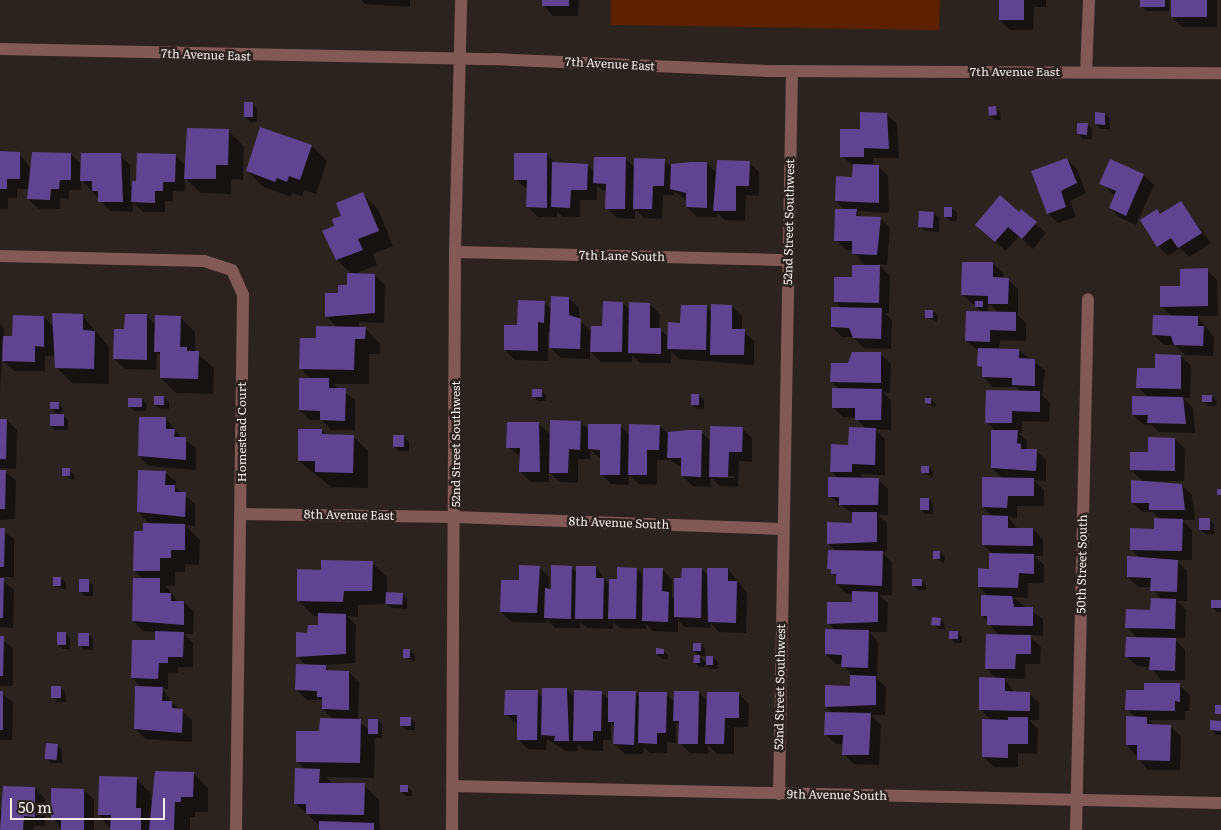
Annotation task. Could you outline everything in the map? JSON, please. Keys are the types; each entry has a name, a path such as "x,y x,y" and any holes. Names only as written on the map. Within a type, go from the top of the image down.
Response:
{"street":[{"name":"52nd Street Southwest","path":"452,830 456,517 455,252 461,0"},
{"path":"1086,72 1089,0"},
{"name":"7th Avenue East","path":"0,49 461,58 792,71 1221,73"},
{"name":"52nd Street Southwest","path":"779,794 782,529 792,71"},
{"name":"7th Lane South","path":"455,252 788,260"},
{"name":"Homestead Court","path":"0,256 204,261 232,270 243,295 242,514 236,830"},
{"name":"50th Street South","path":"1076,830 1088,299"},
{"name":"8th Avenue East","path":"242,514 456,517"},
{"name":"8th Avenue South","path":"456,517 782,529"},
{"name":"9th Avenue South","path":"452,786 1221,803"}],"shaded area":[{"path":"611,0 940,0 939,30 611,25"}],"building":[{"path":"542,0 569,0 569,6 542,6"},
{"path":"999,0 1024,0 1024,20 999,20"},
{"path":"1140,0 1165,0 1165,7 1140,7"},
{"path":"1171,0 1207,0 1207,17 1171,17"},
{"path":"244,102 253,102 253,117 244,117"},
{"path":"996,106 997,115 989,116 988,107"},
{"path":"860,112 887,113 889,149 864,148 864,157 840,157 840,129 860,129"},
{"path":"1095,112 1105,113 1105,125 1095,124"},
{"path":"1077,123 1088,123 1087,135 1077,134"},
{"path":"260,127 312,145 300,180 289,176 287,182 277,178 275,182 246,171"},
{"path":"187,128 229,129 228,165 216,165 216,179 184,179"},
{"path":"0,151 20,152 20,179 7,179 7,189 0,189"},
{"path":"32,152 71,153 71,180 60,180 59,189 51,189 50,200 27,199"},
{"path":"81,153 121,153 123,202 98,202 98,191 92,191 92,181 80,181"},
{"path":"137,153 176,154 175,182 163,182 163,191 155,191 155,203 131,202 132,181 136,181"},
{"path":"514,153 547,153 547,208 526,207 527,180 514,180"},
{"path":"594,157 626,157 625,209 605,209 606,184 593,183"},
{"path":"634,158 665,159 664,186 653,186 652,209 633,209"},
{"path":"1067,158 1077,183 1061,191 1066,207 1047,214 1031,171"},
{"path":"1110,159 1144,174 1126,216 1109,208 1116,191 1099,184"},
{"path":"717,160 750,161 749,186 736,186 736,211 713,211"},
{"path":"552,162 588,164 587,190 571,190 570,208 551,207"},
{"path":"707,162 707,208 686,207 686,193 670,189 671,164"},
{"path":"853,164 879,165 879,203 835,201 836,176 852,177"},
{"path":"363,192 379,231 358,239 363,250 336,260 322,231 334,226 332,219 341,216 336,203"},
{"path":"1000,195 1019,212 1021,209 1037,222 1022,239 1008,227 995,242 975,225"},
{"path":"1181,201 1202,233 1178,248 1171,238 1157,247 1140,220 1157,209 1160,214"},
{"path":"944,207 952,207 952,217 944,217"},
{"path":"835,209 857,209 856,216 881,217 877,255 852,254 852,241 834,241"},
{"path":"919,211 934,212 933,228 918,227"},
{"path":"962,262 993,262 993,277 1009,278 1008,304 988,304 988,296 961,295"},
{"path":"852,265 880,265 879,303 834,302 834,277 852,277"},
{"path":"1208,268 1208,306 1160,307 1160,286 1180,286 1180,269"},
{"path":"347,273 375,274 375,313 325,317 325,293 338,293 338,285 347,285"},
{"path":"551,296 569,297 569,315 581,319 580,349 549,348"},
{"path":"518,300 545,301 544,323 538,322 538,351 504,350 504,325 517,325"},
{"path":"603,301 623,302 622,352 590,352 591,326 602,326"},
{"path":"975,301 983,301 983,307 975,307"},
{"path":"629,302 650,303 650,328 661,328 661,354 628,353"},
{"path":"711,304 732,305 732,329 745,329 744,355 710,355"},
{"path":"681,305 707,305 706,350 667,349 668,322 680,323"},
{"path":"831,307 882,308 881,339 853,338 849,328 831,327"},
{"path":"925,310 933,310 933,318 925,318"},
{"path":"966,311 1016,312 1016,331 990,330 990,342 965,341"},
{"path":"52,313 83,314 83,330 95,331 94,369 55,368"},
{"path":"125,314 147,314 147,360 113,359 114,329 124,329"},
{"path":"13,315 44,316 44,347 35,346 35,362 2,361 3,336 12,336"},
{"path":"155,315 181,316 180,347 187,347 187,351 199,351 198,379 160,378 160,352 154,352"},
{"path":"1153,315 1198,316 1198,326 1204,326 1203,346 1174,345 1171,336 1152,335"},
{"path":"316,326 366,327 365,339 355,339 354,370 299,369 300,338 316,338"},
{"path":"978,348 1019,349 1019,358 1035,359 1035,386 1012,385 1012,378 982,377 982,367 977,366"},
{"path":"852,352 881,352 881,383 830,382 831,363 848,363"},
{"path":"1155,354 1181,355 1181,389 1136,388 1137,368 1155,368"},
{"path":"299,378 329,378 329,388 346,388 345,421 320,420 320,411 299,410"},
{"path":"832,388 882,389 881,420 855,420 855,408 832,408"},
{"path":"532,389 542,389 542,397 532,397"},
{"path":"986,390 1040,391 1040,412 1012,411 1012,423 985,423"},
{"path":"691,394 699,394 699,405 691,405"},
{"path":"1202,395 1212,395 1212,402 1202,402"},
{"path":"154,396 164,396 164,405 154,405"},
{"path":"1132,396 1183,397 1186,424 1147,423 1148,415 1132,415"},
{"path":"128,398 142,398 142,407 128,407"},
{"path":"925,398 931,398 931,404 925,403"},
{"path":"50,402 59,402 59,409 50,409"},
{"path":"50,414 64,414 64,426 50,426"},
{"path":"139,417 166,417 166,429 175,429 174,437 186,437 186,460 138,456"},
{"path":"0,419 7,419 6,459 0,459"},
{"path":"550,420 581,421 580,450 569,449 568,473 549,473"},
{"path":"507,422 539,422 540,472 519,472 520,448 506,448"},
{"path":"588,424 621,424 620,475 600,475 600,450 588,449"},
{"path":"629,424 660,425 659,450 647,450 647,475 628,475"},
{"path":"710,426 743,427 742,452 729,452 728,477 709,477"},
{"path":"849,427 876,428 875,465 852,464 852,472 830,472 831,444 848,445"},
{"path":"298,429 322,429 322,434 354,435 353,473 315,472 315,461 298,461"},
{"path":"702,430 701,477 681,476 681,458 667,458 668,432"},
{"path":"991,430 1018,430 1017,443 1021,444 1021,449 1037,449 1036,471 991,468"},
{"path":"393,435 404,435 404,447 393,447"},
{"path":"1148,437 1175,438 1175,471 1130,470 1130,452 1148,452"},
{"path":"921,466 929,466 929,473 921,473"},
{"path":"62,468 70,468 70,476 62,476"},
{"path":"0,470 6,470 5,509 0,509"},
{"path":"138,470 166,471 165,485 175,485 175,492 186,492 185,517 137,512"},
{"path":"828,477 879,478 878,505 839,505 839,497 828,497"},
{"path":"982,477 1034,478 1034,496 1008,496 1007,508 982,507"},
{"path":"1131,480 1182,484 1185,510 1149,510 1149,503 1131,503"},
{"path":"1217,489 1221,489 1221,495 1217,495"},
{"path":"920,498 929,498 929,510 920,510"},
{"path":"852,512 877,512 877,542 827,544 827,522 852,523"},
{"path":"982,515 1008,516 1008,528 1033,528 1033,546 982,545"},
{"path":"1154,518 1183,519 1182,551 1130,550 1130,528 1154,529"},
{"path":"1199,518 1210,518 1210,530 1199,530"},
{"path":"143,523 185,524 185,550 171,550 171,558 160,558 160,571 133,571 134,531 143,531"},
{"path":"0,528 5,528 4,567 0,567"},
{"path":"828,550 883,551 882,586 836,584 836,574 831,574 831,569 827,569"},
{"path":"933,551 940,551 940,559 933,559"},
{"path":"989,553 1034,554 1034,574 1019,573 1018,588 978,587 978,568 989,569"},
{"path":"1127,556 1178,560 1177,592 1150,591 1151,578 1127,577"},
{"path":"321,560 373,561 372,591 344,591 343,602 297,601 297,569 321,570"},
{"path":"519,565 540,566 537,613 500,612 501,580 519,580"},
{"path":"551,565 572,566 571,619 544,618 545,588 551,589"},
{"path":"576,566 596,566 596,578 604,578 603,619 575,619"},
{"path":"617,567 637,568 636,619 608,619 609,579 617,579"},
{"path":"643,568 663,568 662,591 669,592 668,622 642,621"},
{"path":"682,568 702,568 701,618 674,617 674,578 681,578"},
{"path":"707,568 728,568 728,581 737,581 736,623 708,622"},
{"path":"53,577 61,577 61,586 53,586"},
{"path":"0,578 4,578 3,618 0,618"},
{"path":"133,578 160,578 160,593 171,593 171,601 184,601 184,625 132,621"},
{"path":"79,579 89,579 89,592 79,592"},
{"path":"912,579 922,579 922,586 912,586"},
{"path":"852,591 878,592 878,622 827,624 827,602 852,602"},
{"path":"386,592 403,593 402,605 385,604"},
{"path":"981,595 1012,596 1014,607 1033,607 1033,626 987,625 987,616 981,616"},
{"path":"1151,598 1176,599 1175,629 1125,628 1126,609 1150,610"},
{"path":"1211,600 1221,600 1221,608 1211,608"},
{"path":"318,613 346,614 346,654 296,657 296,632 307,633 308,625 318,625"},
{"path":"932,617 941,618 940,626 931,625"},
{"path":"825,629 869,630 868,668 841,667 842,655 825,654"},
{"path":"155,631 184,632 183,657 168,657 168,663 159,663 158,679 131,678 132,640 155,640"},
{"path":"949,631 958,631 958,639 949,639"},
{"path":"57,632 66,632 66,645 57,645"},
{"path":"78,633 89,633 89,646 78,646"},
{"path":"986,634 1031,635 1031,654 1016,654 1015,669 985,669"},
{"path":"0,636 4,636 3,676 0,676"},
{"path":"1126,637 1176,638 1175,671 1149,670 1150,657 1125,657"},
{"path":"693,643 701,643 701,651 693,651"},
{"path":"656,648 664,649 664,654 656,654"},
{"path":"403,649 410,649 410,658 403,658"},
{"path":"694,655 700,655 700,663 693,663"},
{"path":"706,656 713,656 713,665 706,665"},
{"path":"296,664 326,665 326,670 349,671 349,710 322,709 322,697 317,697 317,691 295,690"},
{"path":"850,675 876,676 876,705 825,707 825,685 850,686"},
{"path":"979,677 1005,678 1005,691 1030,692 1030,711 979,710"},
{"path":"1144,683 1180,683 1180,702 1175,701 1175,711 1125,710 1126,690 1144,690"},
{"path":"51,686 61,686 61,698 51,698"},
{"path":"135,686 163,687 162,701 172,701 172,708 183,709 182,733 134,729"},
{"path":"542,688 567,688 569,741 554,741 555,736 541,735"},
{"path":"505,690 538,690 537,740 517,740 517,715 504,715"},
{"path":"574,690 602,691 601,731 593,731 593,741 573,741"},
{"path":"0,691 3,691 3,730 0,730"},
{"path":"608,691 636,691 634,745 613,744 614,722 608,722"},
{"path":"674,691 699,691 698,744 678,744 679,721 673,721"},
{"path":"639,692 667,692 666,733 657,733 657,744 638,743"},
{"path":"707,692 739,692 739,718 725,718 724,744 705,744"},
{"path":"1215,705 1221,705 1221,714 1215,714"},
{"path":"825,712 871,713 869,755 842,755 843,735 824,735"},
{"path":"1126,716 1147,717 1147,724 1171,725 1170,761 1137,760 1137,745 1126,745"},
{"path":"400,717 411,717 411,726 400,726"},
{"path":"1008,717 1028,717 1028,744 1008,744 1008,758 982,757 982,719 1008,720"},
{"path":"320,718 361,719 360,763 296,762 296,731 319,731"},
{"path":"368,719 378,719 378,734 368,734"},
{"path":"1210,720 1221,721 1221,731 1210,730"},
{"path":"46,743 58,744 57,760 45,759"},
{"path":"295,768 320,769 319,783 365,783 364,815 306,814 306,804 294,804"},
{"path":"155,771 194,772 193,797 181,797 181,802 175,802 174,830 149,830"},
{"path":"99,776 137,777 136,808 141,808 141,830 110,830 111,815 98,815"},
{"path":"400,785 408,785 408,792 400,792"},
{"path":"3,786 35,787 35,817 24,816 23,830 0,830"},
{"path":"51,788 84,789 84,830 61,830 61,818 51,818"},
{"path":"319,821 374,823 374,830 319,830"}]}
